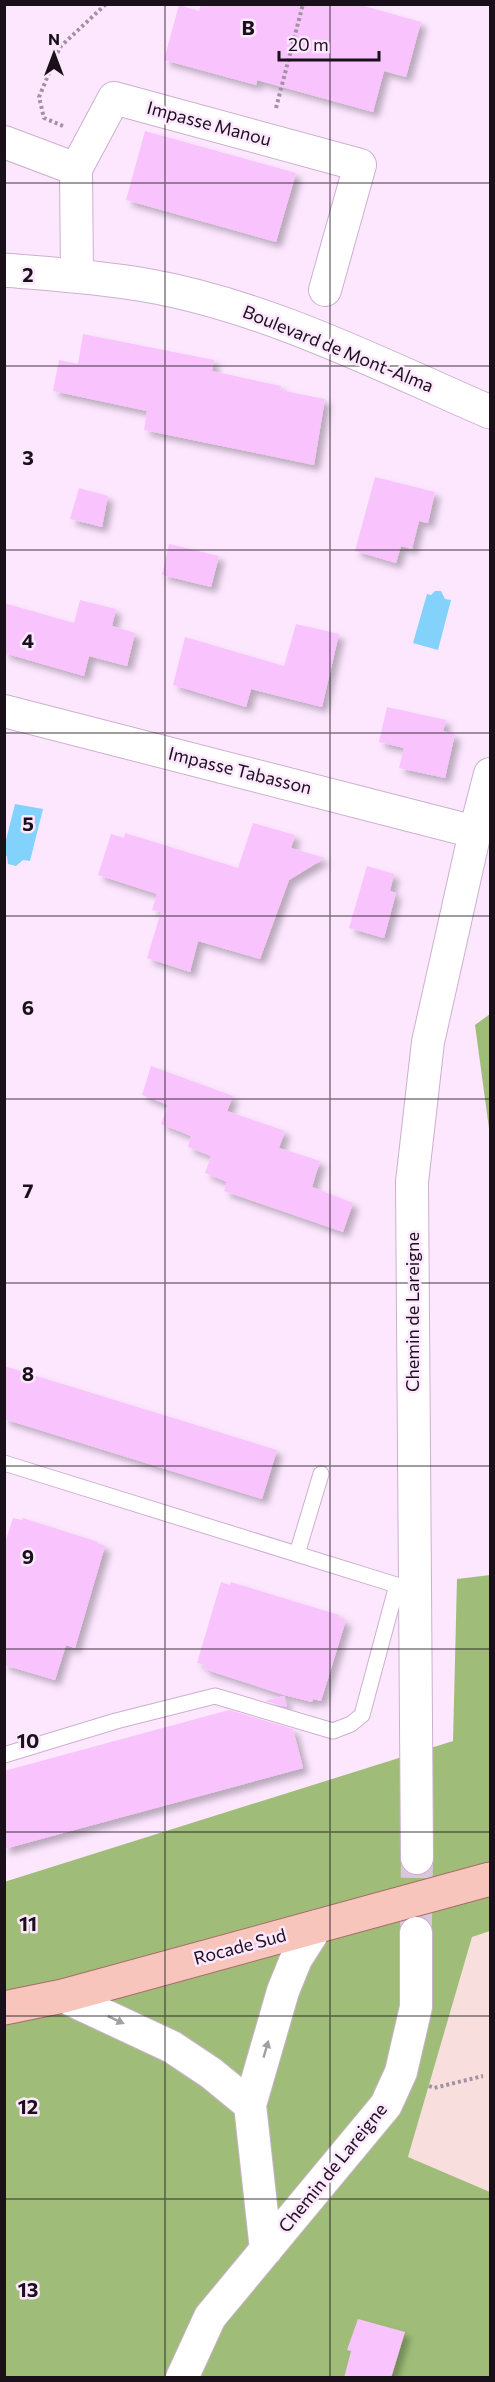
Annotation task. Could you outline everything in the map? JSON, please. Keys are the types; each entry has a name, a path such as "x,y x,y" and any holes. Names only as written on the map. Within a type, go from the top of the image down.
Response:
{"main road":[{"name":"Rocade Sud","path":"4,2008 63,1996 485,1880"}],"street":[{"name":"Impasse Manou","path":"77,276 76,170 114,98 360,165 325,290"},
{"path":"4,142 76,170"},
{"name":"Boulevard de Mont-Alma","path":"4,270 145,285 243,310 294,327 490,412"},
{"name":"Impasse Tabasson","path":"4,711 475,832"},
{"name":"Chemin de Lareigne","path":"417,1858 406,1588 412,1182 428,1042 490,774"},
{"path":"266,2250 250,2106 283,1991 296,1959 317,1926"},
{"name":"Chemin de Lareigne","path":"184,2377 210,2317 386,2106 401,2072 416,2007 416,1932"},
{"path":"63,1996 172,2047 211,2073 250,2106"}],"lane":[{"path":"4,1463 406,1588 362,1715 351,1724 333,1731 215,1696 116,1721 4,1755"},
{"path":"297,1554 321,1474"}],"path":[{"path":"69,129 44,118 39,97 60,47 106,4"},
{"path":"268,140 303,4"},
{"path":"434,2088 483,2076"}],"shaded area":[{"path":"490,1931 490,2192 408,2158 472,1936"}],"green space":[{"path":"490,1014 490,1136 475,1025"},
{"path":"490,1575 490,1931 472,1937 408,2157 490,2192 490,2377 5,2377 4,1882 453,1741 457,1579"}],"water":[{"path":"435,591 441,591 445,599 451,600 438,650 413,643 427,594 431,595"},
{"path":"15,804 43,809 30,861 23,860 16,866 8,864 7,856 4,855"}],"building":[{"path":"201,4 357,4 421,22 406,77 384,71 373,112 257,80 256,85 164,60 179,5 199,11"},
{"path":"145,131 296,173 276,242 126,200"},
{"path":"83,334 214,360 212,371 281,386 280,390 325,399 314,465 144,430 147,411 53,391 59,360 78,364"},
{"path":"375,477 435,492 428,523 419,521 412,549 401,546 396,563 355,551"},
{"path":"79,488 108,496 102,527 70,519"},
{"path":"169,544 219,556 211,587 162,575"},
{"path":"80,600 116,609 112,626 135,633 127,666 89,656 84,676 4,653 4,603 74,623"},
{"path":"296,624 339,634 322,707 251,689 246,707 173,685 185,637 284,666"},
{"path":"387,707 446,720 443,731 455,734 445,778 399,768 404,748 379,742"},
{"path":"253,823 295,835 291,848 325,858 289,880 260,959 198,941 190,972 147,958 161,912 152,910 157,894 98,875 111,834 124,838 125,833 238,868"},
{"path":"367,866 394,874 390,891 396,893 384,938 349,928"},
{"path":"151,1066 233,1096 227,1111 285,1131 279,1148 320,1161 312,1187 353,1203 343,1232 224,1191 227,1182 205,1173 211,1156 188,1147 191,1136 161,1124 168,1105 142,1095"},
{"path":"4,1366 277,1450 262,1499 4,1419"},
{"path":"13,1518 22,1520 23,1518 105,1546 75,1648 66,1645 55,1680 4,1665 4,1546"},
{"path":"221,1582 230,1585 231,1582 339,1615 338,1618 346,1620 321,1701 313,1699 312,1702 284,1695 204,1669 205,1665 197,1663"},
{"path":"284,1696 287,1707 265,1701"},
{"path":"229,1710 293,1729 303,1768 4,1849 4,1771"},
{"path":"358,2319 405,2332 391,2378 344,2378 351,2351 347,2350"}],"tunnel":[{"path":"416,1926 417,1858"}]}
